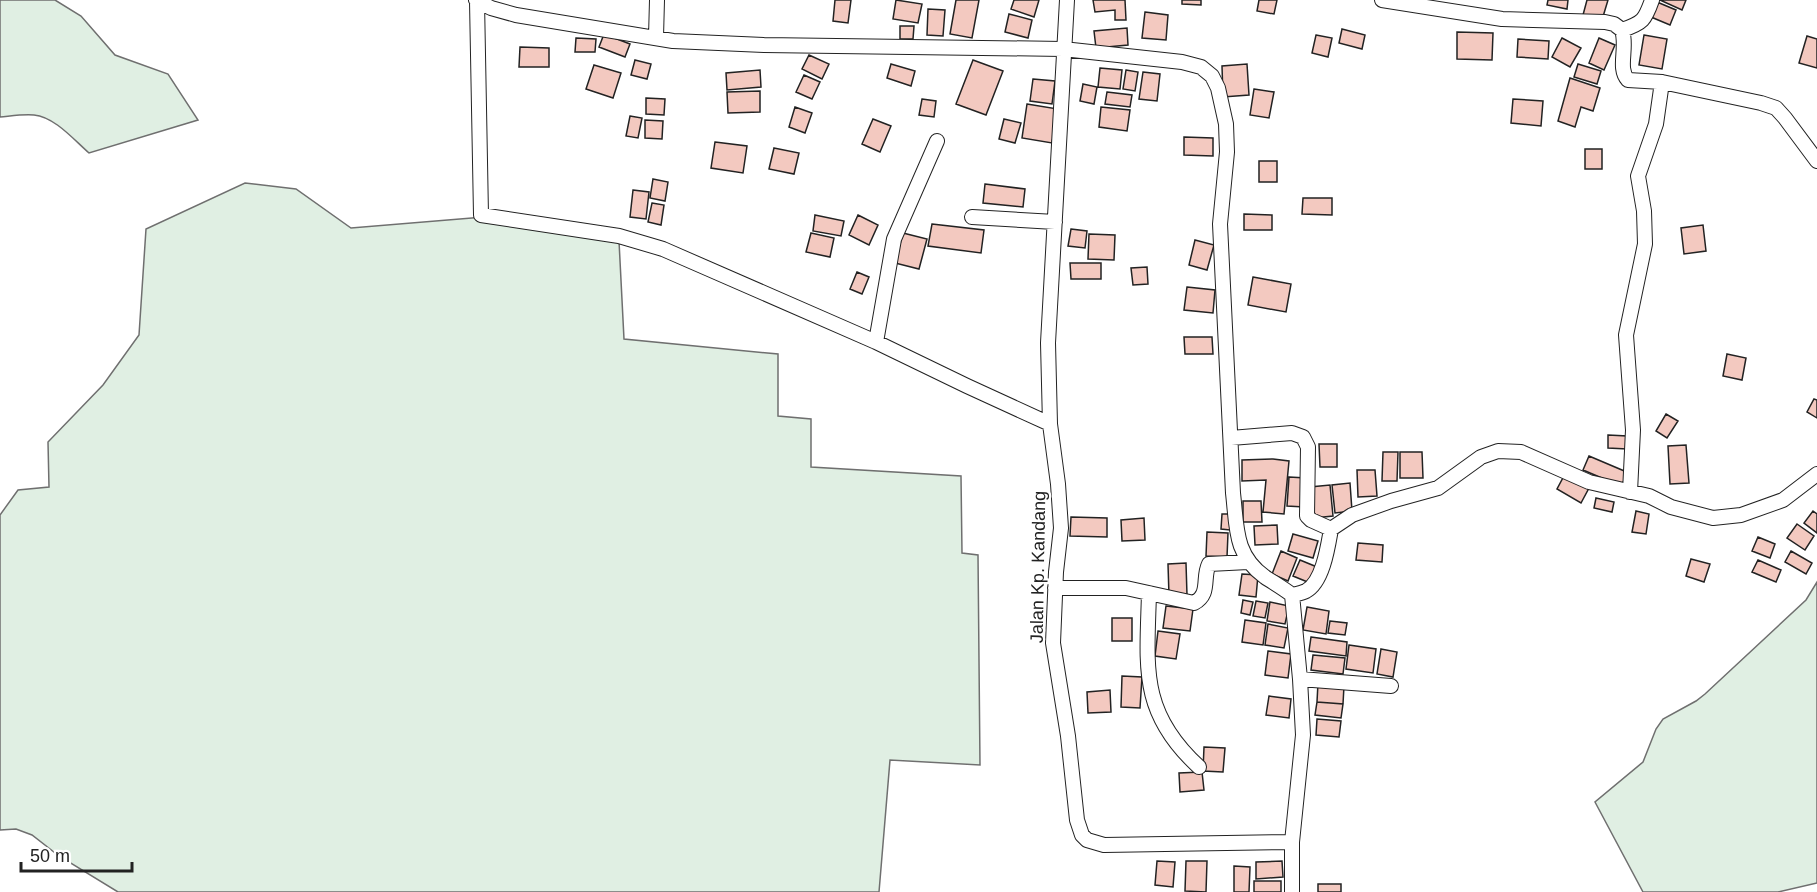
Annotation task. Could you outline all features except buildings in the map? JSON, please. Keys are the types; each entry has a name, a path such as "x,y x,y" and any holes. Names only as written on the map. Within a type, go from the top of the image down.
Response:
{"street":[{"path":"656,37 657,0"},
{"name":"Jalan Kp. Kandang","path":"1067,0 1048,343 1050,424 1061,528 1053,617 1055,662 1068,736 1077,820 1082,835 1087,840 1104,845 1292,842"},
{"path":"1382,0 1502,19 1614,24 1622,30 1625,40 1622,68 1628,80 1662,82 1776,108 1817,161"},
{"path":"1622,30 1640,24 1652,0"},
{"path":"1050,424 876,342 743,283 644,243 566,227 481,215 476,1 516,15 693,42 1063,49 1182,62 1201,67 1212,76 1218,88 1226,124 1227,152 1220,224 1237,534 1242,552 1248,562 1263,576 1292,595"},
{"path":"1630,492 1633,430 1626,335 1645,244 1644,211 1638,176 1656,124 1662,82"},
{"path":"876,342 894,239 937,141"},
{"path":"972,217 1055,222"},
{"path":"1231,438 1292,433 1303,437 1308,447 1308,518 1331,529"},
{"path":"1292,595 1307,590 1313,584 1323,566 1331,529 1352,515 1438,488 1481,457 1498,451 1521,452 1589,482 1649,496 1671,507 1695,514 1723,518 1748,513 1783,500 1817,474"},
{"path":"1055,588 1138,589 1194,603 1205,593 1209,564 1248,562"},
{"path":"1149,593 1147,666 1151,696 1166,729 1198,768"},
{"path":"1292,595 1303,735 1292,842 1292,892"},
{"path":"1300,679 1391,686"}],"green space":[{"path":"0,0 55,0 81,16 115,55 168,74 198,120 89,153 64,130 42,117 26,115 0,117"},
{"path":"245,183 296,189 351,228 496,216 619,241 624,339 778,354 778,416 811,419 811,467 961,476 962,553 978,555 980,765 890,760 879,892 118,892 59,856 32,835 16,829 0,830 0,515 18,490 49,487 48,442 103,385 139,335 146,229"},
{"path":"1817,582 1817,883 1778,892 1643,892 1595,802 1643,762 1656,729 1663,719 1705,694 1806,600"}]}
